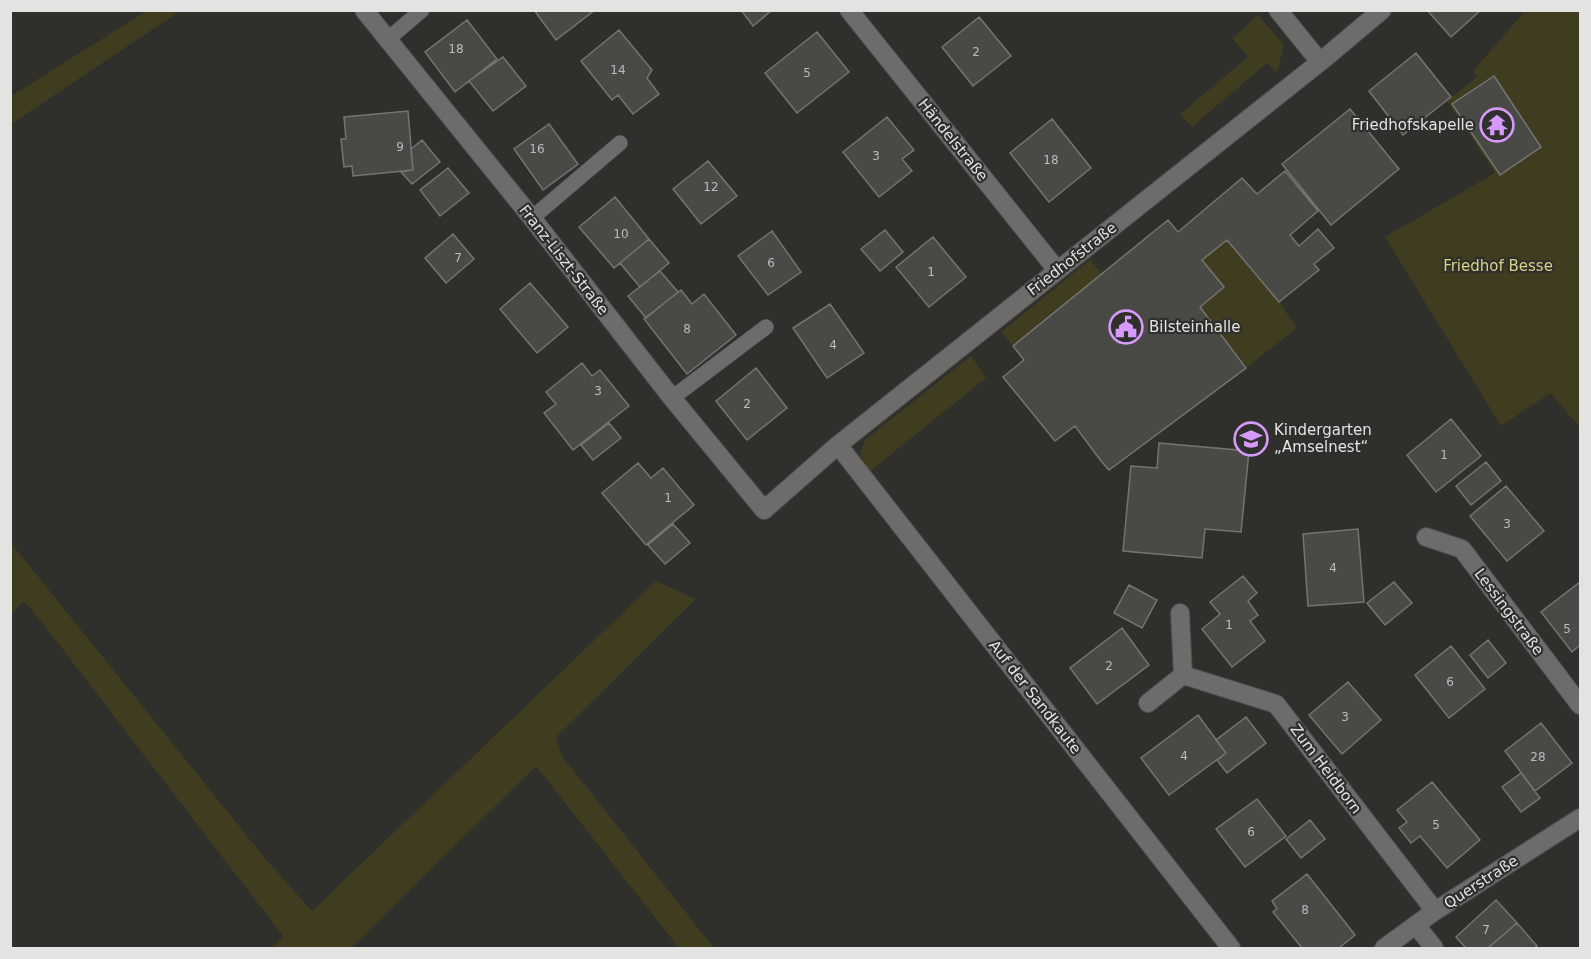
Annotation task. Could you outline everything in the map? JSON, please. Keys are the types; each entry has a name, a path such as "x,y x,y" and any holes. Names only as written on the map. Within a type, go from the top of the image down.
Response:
{"street":[{"name":"Franz-Liszt-Straße","path":"364,10 532,218 672,398 764,510"},
{"name":"Händelstraße","path":"849,10 1058,270"},
{"path":"1278,10 1320,62"},
{"name":"Friedhofstraße","path":"764,510 838,445 1320,62 1382,10"},
{"name":"Auf der Sandkaute","path":"838,445 1231,948"},
{"name":"Lessingstraße","path":"1426,537 1462,549 1581,705"},
{"path":"1148,703 1183,675 1180,613"},
{"name":"Zum Heidborn","path":"1183,675 1276,704 1435,911"},
{"name":"Querstraße","path":"1384,948 1435,911 1581,818"},
{"path":"1416,925 1434,948"}],"lane":[{"path":"387,40 422,10"},
{"path":"532,218 620,143"},
{"path":"672,398 766,327"}],"green space":[{"path":"148,10 180,11 11,124 11,96"},
{"name":"Friedhof Besse","path":"1525,11 1580,11 1580,428 1551,393 1501,426 1385,237 1495,173 1447,101 1477,77 1473,71"},
{"path":"1258,15 1284,45 1277,73 1267,63 1192,127 1180,114 1248,57 1232,38"},
{"path":"1227,240 1279,302 1297,328 1246,368 1200,307 1224,287 1202,260"},
{"path":"1090,260 1102,274 1013,346 1001,332"},
{"path":"971,356 986,378 869,472 860,455 865,440"},
{"path":"11,543 264,857 312,911 656,581 696,599 556,737 562,756 714,948 679,948 536,766 351,948 272,948 283,936 44,625 24,601 11,614"}],"building":[{"path":"534,10 595,10 556,40"},
{"path":"741,10 772,10 753,26"},
{"path":"1427,10 1481,10 1451,37"},
{"path":"979,17 1011,56 973,86 942,47"},
{"path":"467,20 497,59 455,92 425,52"},
{"path":"619,30 652,70 647,78 659,94 633,114 618,95 612,100 581,61"},
{"path":"817,32 849,72 797,113 765,73"},
{"path":"1416,53 1451,97 1403,135 1369,91"},
{"path":"503,57 526,86 493,111 469,81"},
{"name":"Friedhofskapelle","path":"1494,76 1541,147 1500,175 1452,104"},
{"path":"1350,109 1399,169 1331,225 1282,164"},
{"path":"408,111 413,170 353,176 352,166 344,167 341,139 346,139 344,117"},
{"path":"887,117 914,150 902,159 912,171 879,197 843,152"},
{"path":"1052,119 1091,168 1049,202 1010,153"},
{"path":"549,124 578,164 543,190 514,149"},
{"path":"422,140 440,162 412,184 401,172 413,170 411,149"},
{"path":"708,161 737,196 701,224 673,189"},
{"path":"448,168 469,193 440,216 420,190"},
{"name":"Bilsteinhalle","path":"1285,171 1318,211 1290,235 1299,246 1318,229 1334,248 1314,264 1319,270 1279,302 1227,240 1202,260 1224,287 1200,307 1246,368 1109,470 1075,426 1055,441 1003,377 1024,360 1013,346 1168,220 1178,232 1242,178 1257,194"},
{"path":"615,197 649,239 614,268 579,227"},
{"path":"885,230 903,252 880,271 861,249"},
{"path":"772,231 801,272 768,295 738,256"},
{"path":"453,234 474,259 446,283 425,258"},
{"path":"933,237 966,277 929,307 896,267"},
{"path":"649,239 669,263 640,287 620,263"},
{"path":"660,271 678,292 646,318 628,296"},
{"path":"530,283 568,327 537,353 500,309"},
{"path":"681,290 692,304 704,294 736,335 687,374 644,319"},
{"path":"830,304 864,353 827,378 793,328"},
{"path":"582,363 592,376 600,370 629,406 573,450 544,413 556,404 546,392"},
{"path":"756,368 787,408 747,440 716,401"},
{"path":"1451,419 1481,456 1436,492 1407,455"},
{"path":"609,423 621,438 593,460 581,445"},
{"path":"1159,443 1249,451 1241,532 1205,529 1202,558 1123,551 1131,466 1157,468"},
{"path":"1486,462 1501,481 1471,505 1456,486"},
{"path":"638,463 651,478 663,468 694,505 646,545 602,493"},
{"path":"1506,486 1544,531 1507,561 1470,516"},
{"path":"673,524 690,543 665,564 648,545"},
{"path":"1358,529 1364,602 1308,606 1303,534"},
{"path":"1243,576 1257,593 1248,601 1258,615 1250,621 1265,641 1232,667 1202,629 1220,614 1210,602"},
{"path":"1394,582 1412,603 1385,625 1367,603"},
{"path":"1580,582 1580,645 1572,652 1541,612"},
{"path":"1129,585 1157,600 1142,628 1114,613"},
{"path":"1122,628 1149,665 1097,704 1070,668"},
{"path":"1488,640 1506,663 1488,678 1470,655"},
{"path":"1451,646 1485,689 1449,718 1415,675"},
{"path":"1348,682 1381,720 1342,754 1309,715"},
{"path":"1198,715 1226,753 1169,795 1141,758"},
{"path":"1246,717 1266,743 1227,773 1217,760 1226,753 1216,740"},
{"path":"1541,723 1572,763 1535,791 1505,751"},
{"path":"1521,773 1540,798 1521,812 1502,787"},
{"path":"1432,782 1480,840 1447,868 1420,836 1411,843 1399,828 1407,822 1397,810"},
{"path":"1257,799 1286,836 1245,867 1216,829"},
{"path":"1310,820 1325,839 1301,858 1286,839"},
{"path":"1307,874 1355,935 1339,948 1302,948 1273,912 1277,909 1272,901"},
{"path":"1496,900 1517,923 1488,948 1466,948 1456,937"},
{"path":"1517,923 1537,946 1534,948 1488,948"}],"place":[{"name":"Friedhofskapelle","path":"1497,125"},
{"name":"Bilsteinhalle","path":"1126,327"},
{"name":"Kindergarten „Amselnest“","path":"1251,439"}]}
